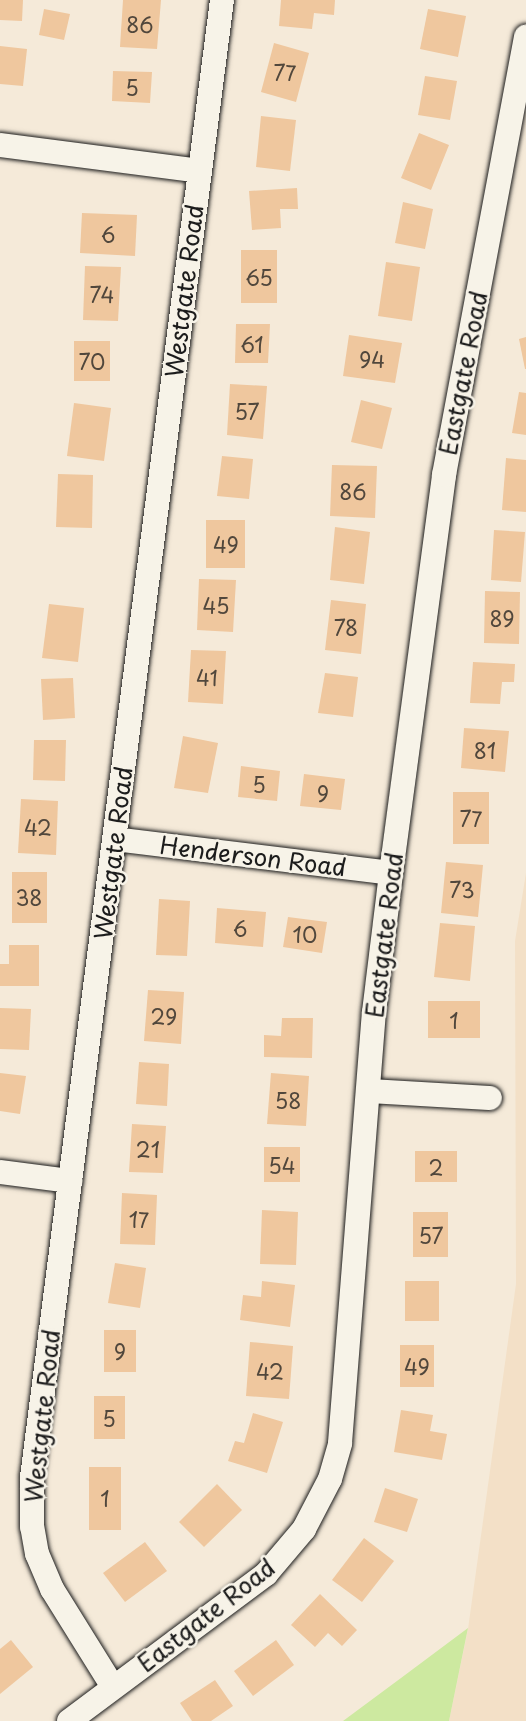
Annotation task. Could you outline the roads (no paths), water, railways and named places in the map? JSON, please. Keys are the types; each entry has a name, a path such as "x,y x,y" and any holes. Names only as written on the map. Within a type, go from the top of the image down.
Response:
{"street":[{"name":"Westgate Road","path":"113,1687 52,1590 32,1527 32,1477 222,0"},
{"name":"Eastgate Road","path":"69,1721 266,1574 304,1530 330,1479 346,1394 369,1091 391,873 444,475 526,37"},
{"path":"0,145 200,171"},
{"name":"Henderson Road","path":"115,839 391,873"},
{"path":"369,1091 490,1098"},
{"path":"0,1172 70,1181"}]}
